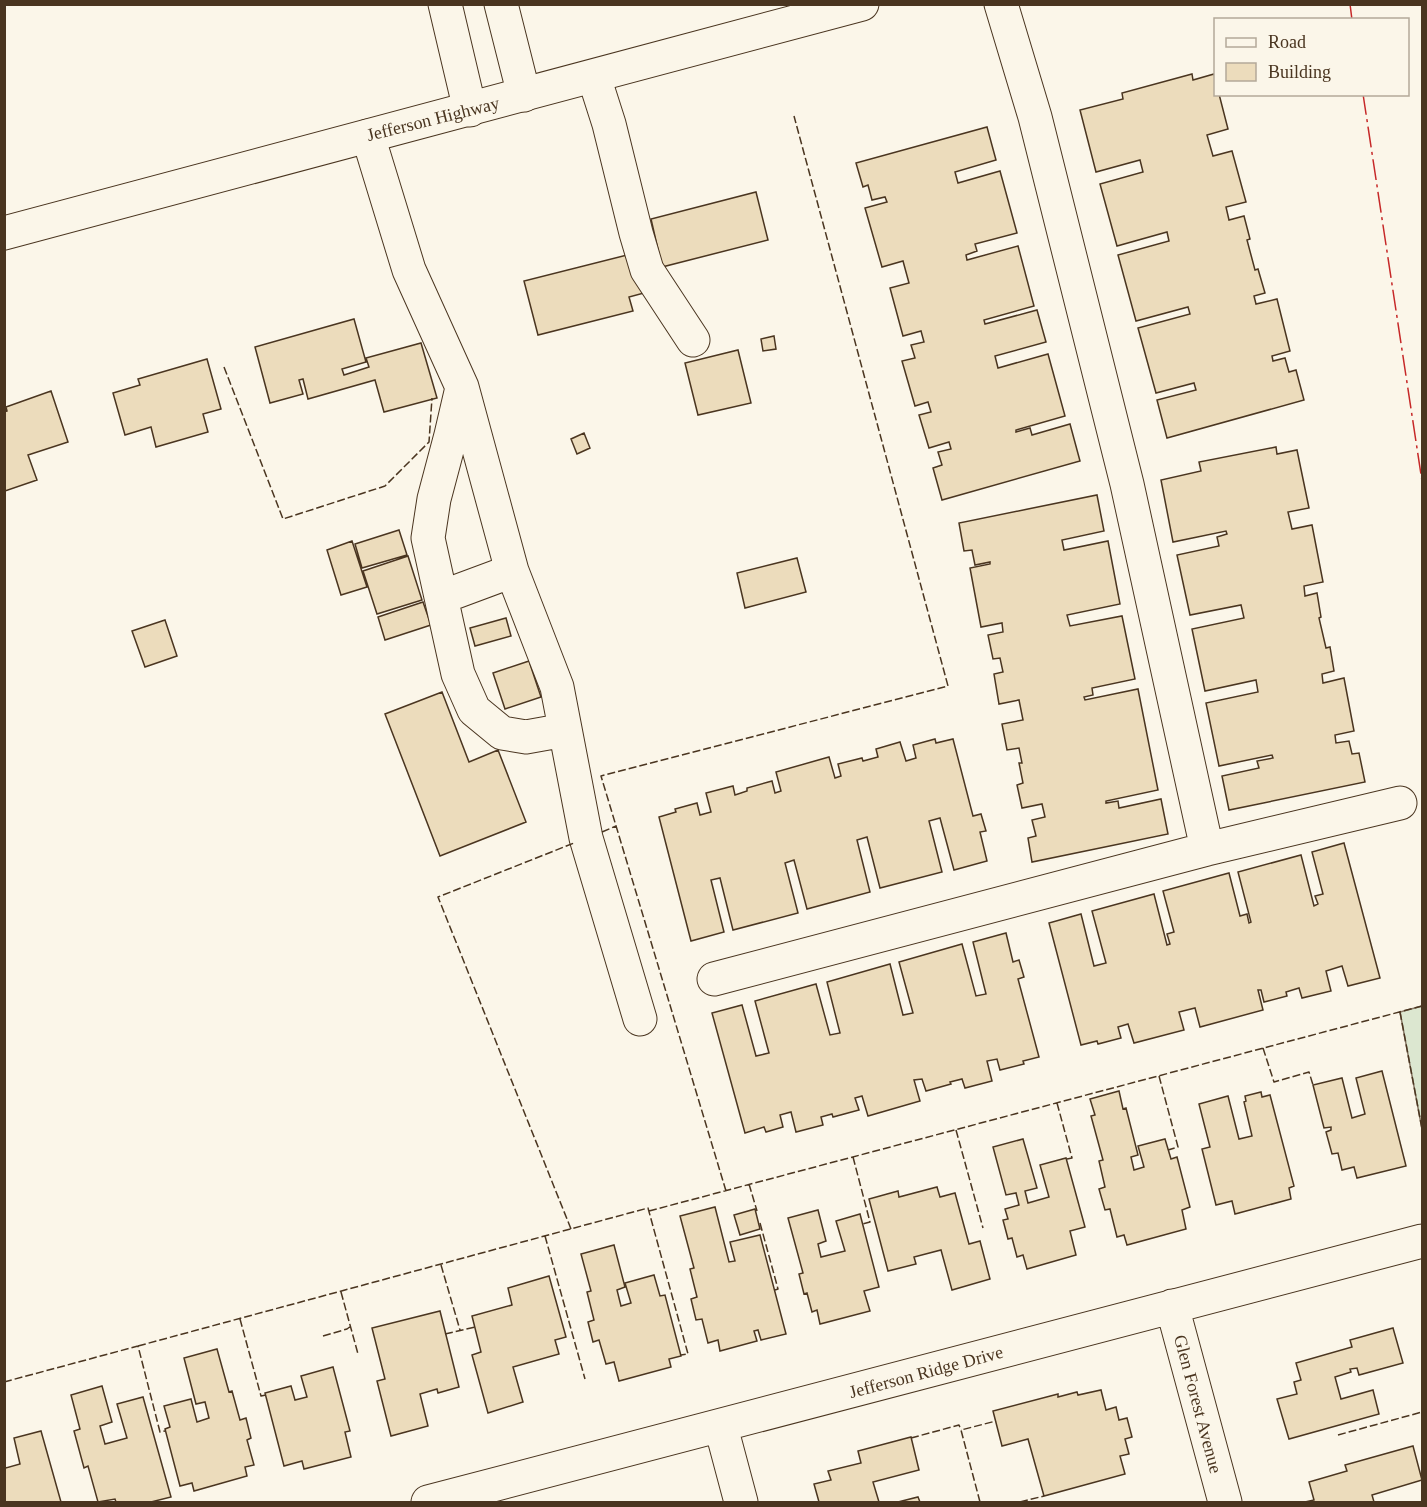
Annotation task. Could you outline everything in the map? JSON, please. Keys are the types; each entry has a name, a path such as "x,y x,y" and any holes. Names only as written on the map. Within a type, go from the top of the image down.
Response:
{"street":[{"path":"445,4 470,110"},
{"path":"501,4 524,96"},
{"name":"Jefferson Highway","path":"4,233 862,4"},
{"path":"1001,4 1035,117 1128,484 1207,849"},
{"path":"594,77 609,124 647,270 693,340"},
{"path":"368,136 409,270 462,387 512,571 556,687 586,838 640,1019"},
{"path":"462,387 452,435 434,499 428,538 458,674 474,710 502,732 526,737 565,730"},
{"path":"442,597 512,571"},
{"path":"714,979 1207,849 1400,803"},
{"name":"Jefferson Ridge Drive","path":"428,1503 1422,1241"},
{"name":"Glen Forest Avenue","path":"1172,1306 1225,1503"},
{"path":"720,1427 741,1503"}],"green space":[{"path":"1422,1006 1422,1129 1400,1012"}],"building":[{"path":"1192,74 1193,80 1214,74 1214,96 1220,96 1228,129 1207,135 1213,156 1232,151 1246,202 1226,207 1229,220 1244,216 1250,239 1247,240 1255,270 1258,269 1265,293 1254,296 1256,304 1277,299 1290,351 1272,356 1273,361 1285,358 1289,372 1296,370 1304,400 1167,438 1157,400 1196,390 1194,383 1156,393 1138,328 1190,314 1188,307 1136,321 1118,255 1169,241 1167,232 1117,246 1100,184 1143,172 1140,160 1096,172 1080,110 1123,99 1122,93"},
{"path":"987,127 996,160 955,172 958,183 1000,171 1017,233 975,244 977,251 966,255 967,260 1018,246 1034,306 984,320 985,324 1037,310 1046,342 995,356 998,368 1048,354 1065,416 1016,430 1016,432 1030,428 1032,435 1070,424 1080,461 942,500 933,468 942,465 938,452 951,449 949,442 929,448 919,415 931,412 928,402 915,406 902,361 915,358 911,345 924,342 921,331 903,336 890,288 909,283 903,261 882,267 865,208 887,202 885,197 872,200 868,185 863,187 856,163"},
{"path":"756,192 768,240 662,267 651,219"},
{"path":"635,253 644,293 629,297 633,311 538,335 524,281"},
{"path":"354,319 366,362 342,369 344,375 369,367 366,358 421,343 437,398 384,412 375,380 308,399 303,379 299,380 303,394 270,403 255,347"},
{"path":"774,336 776,349 763,351 761,339"},
{"path":"738,350 751,403 698,415 685,363"},
{"path":"207,359 221,409 203,414 208,432 156,447 151,427 125,435 113,393 140,385 138,379"},
{"path":"51,391 68,442 28,455 37,480 5,491 4,412 7,411 6,407"},
{"path":"584,433 590,448 577,454 571,439"},
{"path":"1276,447 1277,454 1297,450 1309,508 1288,512 1292,529 1312,525 1323,582 1304,586 1305,596 1317,593 1321,617 1319,618 1326,648 1330,647 1334,671 1322,674 1323,683 1344,678 1354,731 1335,735 1336,743 1349,741 1352,754 1359,753 1365,782 1229,810 1222,776 1259,768 1257,761 1273,758 1272,755 1219,766 1206,703 1258,692 1256,680 1205,691 1192,629 1244,618 1241,605 1190,615 1177,555 1219,546 1217,537 1227,534 1226,531 1173,542 1161,480 1201,471 1199,462"},
{"path":"1097,495 1104,531 1062,540 1064,550 1108,541 1120,604 1067,615 1070,626 1122,616 1135,679 1092,688 1093,695 1084,697 1085,700 1138,689 1158,790 1106,801 1106,803 1118,801 1119,808 1161,799 1168,834 1032,862 1028,838 1036,836 1032,820 1045,817 1042,804 1022,808 1017,785 1023,783 1019,748 1007,750 1002,724 1023,720 1019,700 999,704 994,674 1003,672 1000,658 993,659 988,635 1003,632 1002,623 981,627 970,568 990,564 990,562 975,565 972,550 964,551 959,523"},
{"path":"399,530 407,555 362,568 355,544"},
{"path":"352,541 367,587 341,595 327,550"},
{"path":"408,556 422,600 377,614 363,571"},
{"path":"797,558 806,592 745,608 737,573"},
{"path":"423,602 431,625 385,640 378,617"},
{"path":"506,618 511,636 475,646 470,628"},
{"path":"165,620 177,656 145,667 132,631"},
{"path":"529,661 541,697 505,709 493,673"},
{"path":"442,692 469,762 498,750 526,822 440,856 385,714"},
{"path":"935,739 936,743 953,739 973,816 981,814 986,831 980,832 987,861 954,870 940,818 929,821 942,872 880,888 867,837 857,840 870,892 807,909 794,860 785,863 798,913 733,930 720,878 711,880 724,932 691,941 659,817 676,812 675,809 697,803 700,815 711,812 706,793 733,786 735,795 747,791 747,788 772,781 775,793 781,791 776,772 829,757 835,778 841,776 838,764 878,757 876,749 900,742 906,761 916,758 913,745"},
{"path":"1344,843 1380,978 1348,986 1342,966 1326,971 1331,991 1302,998 1299,988 1286,992 1287,996 1264,1002 1261,990 1258,990 1263,1010 1200,1027 1195,1008 1179,1012 1184,1030 1134,1043 1128,1024 1118,1027 1121,1038 1098,1044 1097,1041 1081,1045 1049,923 1081,914 1094,966 1106,963 1092,911 1154,894 1167,945 1170,944 1167,934 1174,932 1163,891 1229,873 1240,916 1247,914 1249,923 1251,922 1238,872 1301,855 1314,906 1318,904 1315,896 1323,894 1312,852"},
{"path":"1006,933 1013,962 1019,960 1024,977 1018,979 1039,1057 1023,1061 1024,1064 1000,1070 997,1059 987,1061 992,1081 965,1088 962,1079 926,1091 922,1079 914,1080 920,1101 868,1116 862,1096 855,1098 859,1110 833,1117 832,1114 821,1117 823,1125 796,1132 791,1112 780,1115 783,1127 766,1132 764,1127 745,1133 712,1013 742,1005 756,1056 769,1053 755,1001 816,984 830,1035 840,1033 827,982 890,964 903,1015 913,1013 899,962 962,944 976,996 986,994 973,942"},
{"path":"1382,1071 1406,1166 1357,1178 1354,1167 1342,1170 1338,1153 1332,1154 1326,1132 1331,1130 1331,1127 1324,1128 1313,1085 1342,1078 1352,1118 1365,1114 1356,1078"},
{"path":"1119,1091 1123,1109 1126,1108 1138,1155 1131,1157 1134,1170 1144,1167 1138,1146 1165,1139 1171,1159 1177,1157 1190,1207 1182,1210 1186,1229 1127,1245 1124,1235 1117,1237 1110,1209 1105,1210 1099,1189 1105,1187 1099,1161 1103,1160 1091,1116 1095,1115 1090,1099"},
{"path":"1261,1092 1262,1097 1270,1095 1294,1186 1289,1188 1291,1199 1235,1214 1232,1201 1216,1205 1202,1149 1210,1147 1199,1104 1228,1096 1239,1139 1252,1136 1244,1102 1246,1101 1245,1096"},
{"path":"1023,1139 1037,1188 1025,1191 1028,1203 1049,1197 1040,1165 1066,1158 1085,1227 1070,1231 1076,1255 1027,1269 1023,1255 1017,1257 1012,1238 1008,1239 1003,1220 1008,1219 1005,1209 1019,1205 1016,1193 1006,1195 993,1147"},
{"path":"937,1187 940,1197 955,1193 969,1244 980,1241 990,1279 952,1290 941,1250 914,1257 916,1264 888,1271 869,1199 898,1191 899,1197"},
{"path":"715,1207 729,1262 735,1261 730,1242 760,1235 786,1334 761,1340 758,1330 754,1331 757,1341 720,1351 718,1340 708,1343 702,1319 696,1320 691,1299 697,1297 690,1269 694,1268 680,1216"},
{"path":"755,1209 760,1229 740,1235 734,1215"},
{"path":"818,1210 826,1241 818,1244 821,1257 845,1251 836,1221 860,1214 879,1287 864,1291 870,1311 820,1324 817,1310 812,1312 807,1293 804,1294 799,1274 803,1273 788,1218"},
{"path":"614,1245 625,1287 617,1290 621,1306 631,1303 625,1283 654,1275 660,1296 665,1295 681,1356 669,1359 671,1367 619,1381 614,1362 606,1364 599,1340 593,1342 588,1322 594,1320 587,1292 591,1291 581,1254"},
{"path":"549,1276 566,1337 555,1340 559,1354 513,1367 523,1402 488,1413 472,1355 481,1352 472,1316 512,1305 508,1288"},
{"path":"440,1311 459,1387 438,1393 437,1389 420,1394 428,1426 391,1436 377,1381 385,1379 372,1328"},
{"path":"1393,1328 1403,1363 1359,1375 1357,1368 1350,1369 1351,1372 1335,1377 1341,1399 1373,1390 1379,1414 1289,1439 1277,1399 1297,1394 1294,1382 1301,1380 1296,1363 1352,1347 1350,1340"},
{"path":"217,1349 229,1392 232,1391 240,1420 246,1418 251,1438 247,1440 254,1465 245,1467 247,1476 194,1491 192,1483 180,1486 165,1429 170,1427 164,1406 191,1399 197,1422 209,1418 205,1402 196,1404 184,1358"},
{"path":"333,1367 350,1431 345,1432 351,1457 304,1469 302,1461 284,1466 265,1393 291,1386 295,1400 307,1397 301,1376"},
{"path":"102,1386 112,1422 100,1426 105,1444 127,1438 117,1404 143,1397 171,1497 151,1502 116,1502 115,1499 98,1502 88,1466 84,1468 74,1431 80,1429 71,1395"},
{"path":"1101,1390 1106,1410 1116,1407 1119,1420 1127,1418 1132,1437 1125,1439 1129,1454 1120,1456 1125,1474 1044,1496 1028,1439 1002,1446 993,1411 1058,1394 1058,1397 1077,1392 1078,1395"},
{"path":"41,1431 61,1502 4,1502 4,1465 6,1468 20,1464 14,1438"},
{"path":"911,1437 919,1470 873,1482 879,1502 819,1502 814,1484 831,1480 828,1471 861,1463 858,1451"},
{"path":"1413,1446 1422,1480 1372,1495 1374,1502 1305,1502 1314,1500 1309,1482 1347,1471 1345,1465"},
{"path":"918,1497 920,1502 898,1502"}],"fence":[{"path":"726,1191 601,776 948,686 794,116"},
{"path":"224,367 283,519 385,486 429,442 432,398"},
{"path":"602,832 616,826"},
{"path":"571,1229 438,897 574,843"},
{"path":"649,1211 1422,1006"},
{"path":"1400,1012 1422,1129"},
{"path":"1263,1048 1274,1082 1309,1072 1313,1085"},
{"path":"1159,1076 1178,1147 1168,1150"},
{"path":"1057,1103 1072,1158 1067,1159"},
{"path":"956,1130 983,1228"},
{"path":"853,1157 870,1222 862,1224"},
{"path":"749,1184 757,1211"},
{"path":"138,1346 648,1208 688,1354 681,1355"},
{"path":"760,1223 778,1289 775,1290"},
{"path":"545,1236 585,1379"},
{"path":"441,1265 460,1330"},
{"path":"341,1292 358,1354"},
{"path":"240,1319 261,1396 266,1395"},
{"path":"323,1336 351,1326"},
{"path":"445,1334 475,1327"},
{"path":"4,1382 138,1346 160,1432 165,1431"},
{"path":"1338,1435 1422,1412"},
{"path":"980,1502 961,1430 996,1421"},
{"path":"911,1438 959,1425 961,1430"},
{"path":"1020,1502 1044,1496"}],"power":[{"path":"1350,4 1352,18"},
{"path":"1363,96 1422,481"}]}
